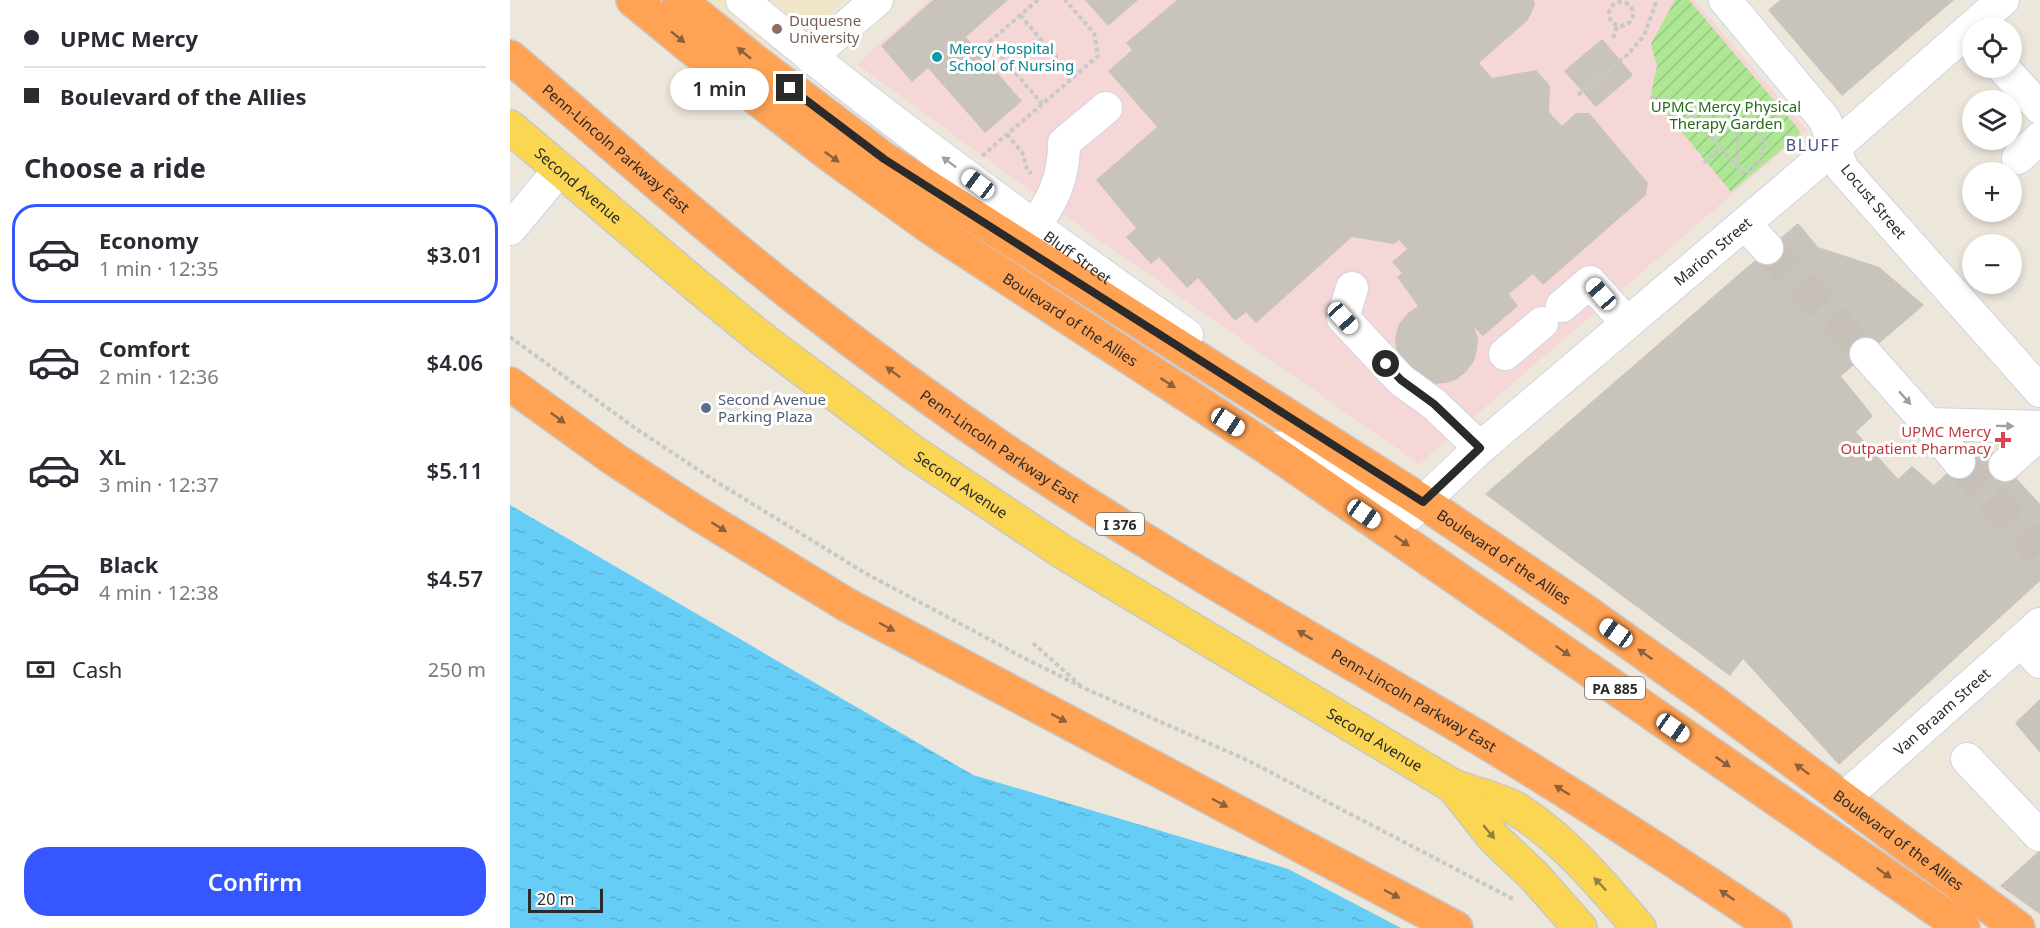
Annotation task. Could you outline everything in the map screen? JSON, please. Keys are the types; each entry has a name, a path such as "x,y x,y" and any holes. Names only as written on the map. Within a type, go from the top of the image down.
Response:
{"highway":[{"name":"Boulevard of the Allies","path":"633,0 693,50 830,155 934,230 1268,448 1963,928"},
{"name":"Boulevard of the Allies","path":"680,0 752,59 884,159 1423,502 1579,607 1709,699 2018,928"},
{"name":"Penn-Lincoln Parkway East","path":"510,57 747,259 870,355 943,408 1055,483 1170,555 1586,804 1775,928"},
{"path":"510,384 614,459 692,510 847,605 1456,928"}],"main road":[{"name":"Second Avenue","path":"510,127 766,342 913,452 1083,564 1453,786 1516,809 1589,873 1639,928"},
{"name":"Second Avenue","path":"1453,786 1494,838 1534,876 1580,928"}],"street":[{"name":"Bluff Street","path":"742,0 810,57 1034,226 1423,502"},
{"path":"810,57 877,0"},
{"name":"Locust Street","path":"1725,0 1825,120 1842,168 2040,391"},
{"name":"Marion Street","path":"1985,18 2003,0"},
{"name":"Marion Street","path":"1423,502 1480,448 1962,40"},
{"path":"2012,78 2040,108"},
{"path":"1034,226 1047,210 1061,177 1064,143 1106,108"},
{"path":"510,229 560,170"},
{"path":"1745,224 1767,248"},
{"path":"1505,354 1590,282 1627,323"},
{"path":"1352,288 1343,318 1401,380 1434,404 1480,448"},
{"path":"1866,354 1959,462"},
{"path":"1928,424 2040,427"},
{"path":"2005,465 2040,434"},
{"path":"1268,448 1288,447 1319,460 1402,513 1410,514 1423,502"},
{"name":"Van Braam Street","path":"1843,799 2034,642"},
{"path":"1967,759 2039,836 2040,834"}],"path":[{"path":"1038,0 989,42 1042,104"},
{"path":"977,160 1098,56 1094,33 1065,0"},
{"path":"1578,95 1627,55 1644,36 1657,0"},
{"path":"1626,3 1631,6 1633,17 1630,23 1617,26 1611,22 1610,9 1614,4 1626,3"},
{"path":"1020,15 1073,77"},
{"path":"1613,38 1617,26"},
{"path":"1650,99 1723,110 1790,109"},
{"path":"1681,103 1744,174 1761,160 1766,146 1762,135 1751,128 1738,128"},
{"path":"1738,110 1738,167"},
{"path":"1007,134 1024,155 1025,165 1031,174 1039,178 1061,177"},
{"path":"1704,163 1721,148"},
{"path":"510,337 635,428 712,479 865,573 1084,688 1247,760 1521,903"},
{"path":"1034,643 1084,688"}],"shaded area":[{"name":"Duquesne University","path":"708,0 843,0 778,59"},
{"path":"929,0 1694,0 1807,130 1419,464 1065,216 857,64"}],"green space":[{"name":"UPMC Mercy Physical Therapy Garden","path":"1675,0 1689,0 1800,131 1799,135 1731,192 1651,94 1657,66 1651,44"}],"water":[{"path":"510,505 973,775 1436,913 1461,928 510,928"}],"pier":[{"path":"1275,862 1437,910 1464,928 1401,928"}],"building":[{"name":"Mercy Hospital School of Nursing","path":"933,0 1008,0 966,37 1022,101 985,133 928,68 912,82 881,46"},
{"name":"Mercy Hospital School of Nursing","path":"1085,0 1138,0 1108,26"},
{"path":"1177,0 1534,0 1535,5 1528,20 1479,63 1492,78 1536,70 1550,86 1549,112 1562,126 1576,113 1589,113 1648,183 1646,195 1543,285 1533,274 1509,294 1518,306 1483,336 1474,327 1478,338 1474,361 1466,372 1446,383 1433,384 1420,381 1397,357 1395,337 1399,324 1418,306 1397,277 1402,273 1392,262 1407,249 1399,240 1394,244 1352,237 1256,323 1246,312 1235,321 1198,278 1187,288 1159,257 1151,264 1126,237 1136,228 1096,180 1157,127 1108,71 1132,50 1126,43"},
{"path":"1780,0 1954,0 1842,96 1768,10"},
{"path":"1602,39 1633,75 1596,107 1564,71"},
{"path":"1798,223 1818,247 1879,267 1924,305 1841,376 1873,416 1856,432 1898,479 1912,466 1934,485 1982,441 2040,504 2040,581 1839,765 1743,659 1730,676 1485,494"},
{"path":"2040,699 2040,753 2015,723"},
{"path":"2040,850 2040,914 2000,886"}],"tunnel":[{"path":"1767,248 1866,354"},
{"path":"1959,462 2040,553"}],"place":[{"name":"Duquesne University","path":"777,29"},
{"name":"Mercy Hospital School of Nursing","path":"937,57"},
{"name":"Second Avenue Parking Plaza","path":"706,408"},
{"name":"UPMC Mercy Outpatient Pharmacy","path":"2003,440"}],"district":[{"name":"BLUFF","path":"1813,145"}],"route":[{"path":"790,88 884,159 1423,502 1480,448 1434,404 1401,380 1386,364"}]}
